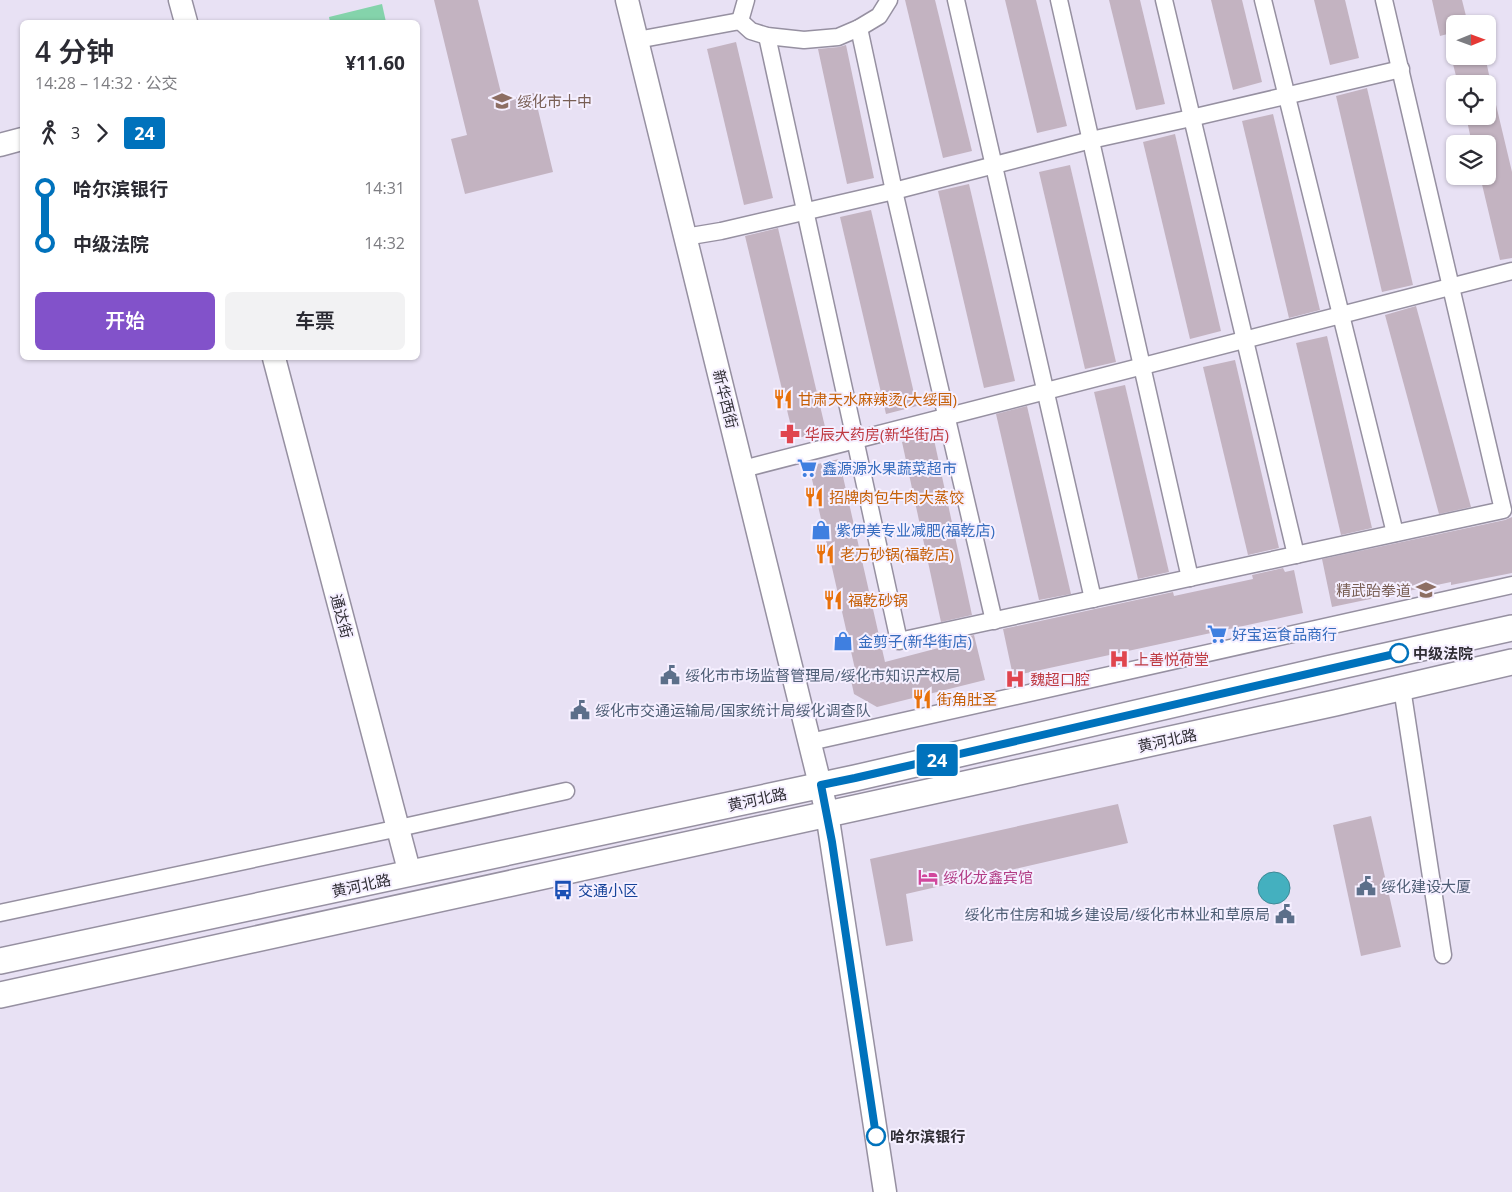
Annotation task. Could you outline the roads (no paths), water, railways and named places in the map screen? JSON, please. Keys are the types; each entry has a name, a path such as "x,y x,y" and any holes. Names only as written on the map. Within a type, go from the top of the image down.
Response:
{"main road":[{"path":"180,0 185,20"},
{"name":"新华西街","path":"627,0 824,799 885,1192"},
{"path":"0,145 20,140"},
{"name":"通达街","path":"275,360 410,874"},
{"name":"黄河北路","path":"0,995 824,799 855,778 1512,628"},
{"name":"黄河北路","path":"0,961 410,874 824,799 1402,688 1512,662"}],"street":[{"path":"740,22 746,0"},
{"path":"637,40 740,22 751,31 767,36 804,40 838,37 859,28 879,16 889,0"},
{"path":"956,0 1093,599"},
{"path":"1060,0 1190,578"},
{"path":"1164,0 1296,555"},
{"path":"1263,0 1395,533"},
{"path":"767,36 899,642 1503,510 1384,0"},
{"path":"859,28 894,191 994,621"},
{"path":"685,237 805,212 1091,140 1400,69"},
{"path":"743,469 1512,271"},
{"path":"810,742 1512,585"},
{"path":"1402,688 1443,956"},
{"path":"0,913 566,791"}],"water":[{"path":"1274,872 1280,873 1285,877 1289,882 1289,894 1285,899 1280,903 1274,904 1268,903 1263,899 1259,894 1258,888 1259,882 1263,877 1268,873"}],"place":[{"name":"绥化市十中","path":"502,101"},
{"name":"甘肃天水麻辣烫(大绥国)","path":"783,399"},
{"name":"华辰大药房(新华街店)","path":"790,434"},
{"name":"鑫源源水果蔬菜超市","path":"807,468"},
{"name":"招牌肉包牛肉大蒸饺","path":"814,497"},
{"name":"紫伊美专业减肥(福乾店)","path":"821,530"},
{"name":"老万砂锅(福乾店)","path":"825,554"},
{"name":"精武跆拳道","path":"1426,590"},
{"name":"福乾砂锅","path":"833,600"},
{"name":"好宝运食品商行","path":"1217,634"},
{"name":"金剪子(新华街店)","path":"843,641"},
{"name":"中级法院","path":"1399,653"},
{"name":"上善悦荷堂","path":"1119,659"},
{"name":"绥化市市场监督管理局/绥化市知识产权局","path":"670,675"},
{"name":"魏超口腔","path":"1015,679"},
{"name":"街角肚圣","path":"922,699"},
{"name":"绥化市交通运输局/国家统计局绥化调查队","path":"580,710"},
{"name":"绥化龙鑫宾馆","path":"928,877"},
{"name":"绥化建设大厦","path":"1366,886"},
{"name":"交通小区","path":"563,890"},
{"name":"绥化市住房和城乡建设局/绥化市林业和草原局","path":"1285,914"},
{"name":"哈尔滨银行","path":"876,1136"}]}
